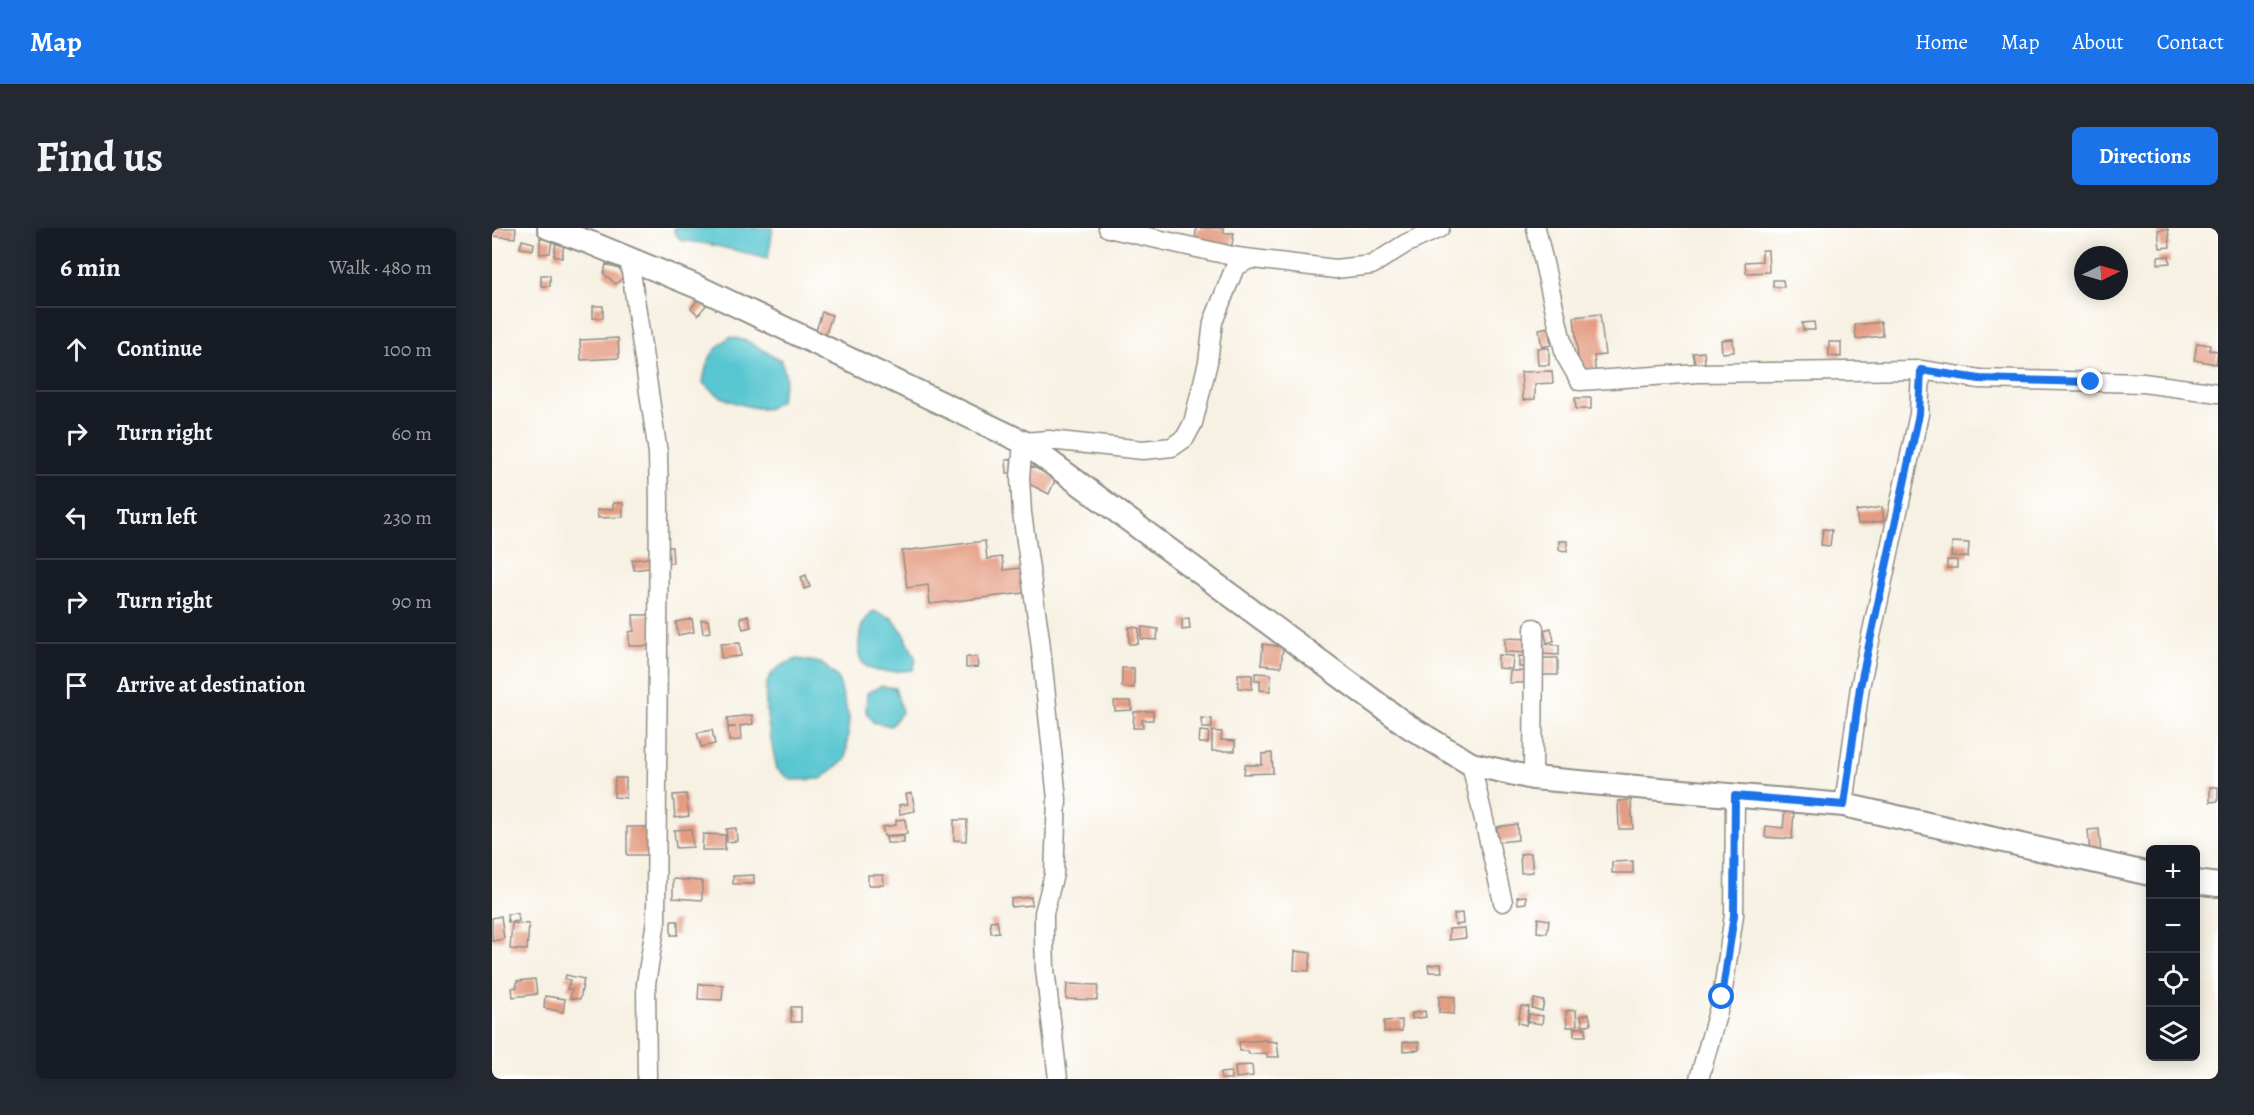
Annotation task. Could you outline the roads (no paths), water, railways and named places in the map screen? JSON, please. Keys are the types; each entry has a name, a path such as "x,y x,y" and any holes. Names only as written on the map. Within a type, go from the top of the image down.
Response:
{"main road":[{"path":"549,228 629,258 698,288 1023,442 1408,726 1470,764 1533,778 1844,805 2146,873"},
{"path":"2200,883 2218,885"}],"street":[{"path":"1108,228 1250,259 1335,269 1372,266 1405,244 1440,228"},
{"path":"1536,228 1565,355 1580,381 1698,373 1921,370 1980,379 2142,383 2218,393"},
{"path":"629,258 658,453 659,489 656,921 645,984 647,1079"},
{"path":"1058,1079 1044,969 1044,913 1054,874 1057,799 1040,639 1022,513 1020,478 1023,442 1049,440 1143,450 1172,447 1185,438 1193,423 1203,383 1214,322 1235,267 1250,259"},
{"path":"1844,805 1860,687 1919,414 1921,370"},
{"path":"1533,778 1534,628"},
{"path":"1470,764 1503,902"},
{"path":"1699,1079 1722,997 1734,915 1735,796"}],"water":[{"path":"674,228 773,228 768,258 680,240"},
{"path":"730,337 747,341 781,360 786,377 780,401 767,409 750,406 724,398 703,383 710,357"},
{"path":"873,611 892,618 905,635 916,660 913,670 876,671 863,663 859,645 861,630"},
{"path":"798,659 821,663 838,678 849,718 846,759 821,779 791,780 777,769 770,737 765,698 768,680 780,666"},
{"path":"881,686 895,688 902,712 891,726 873,722 866,711 867,693"}]}
